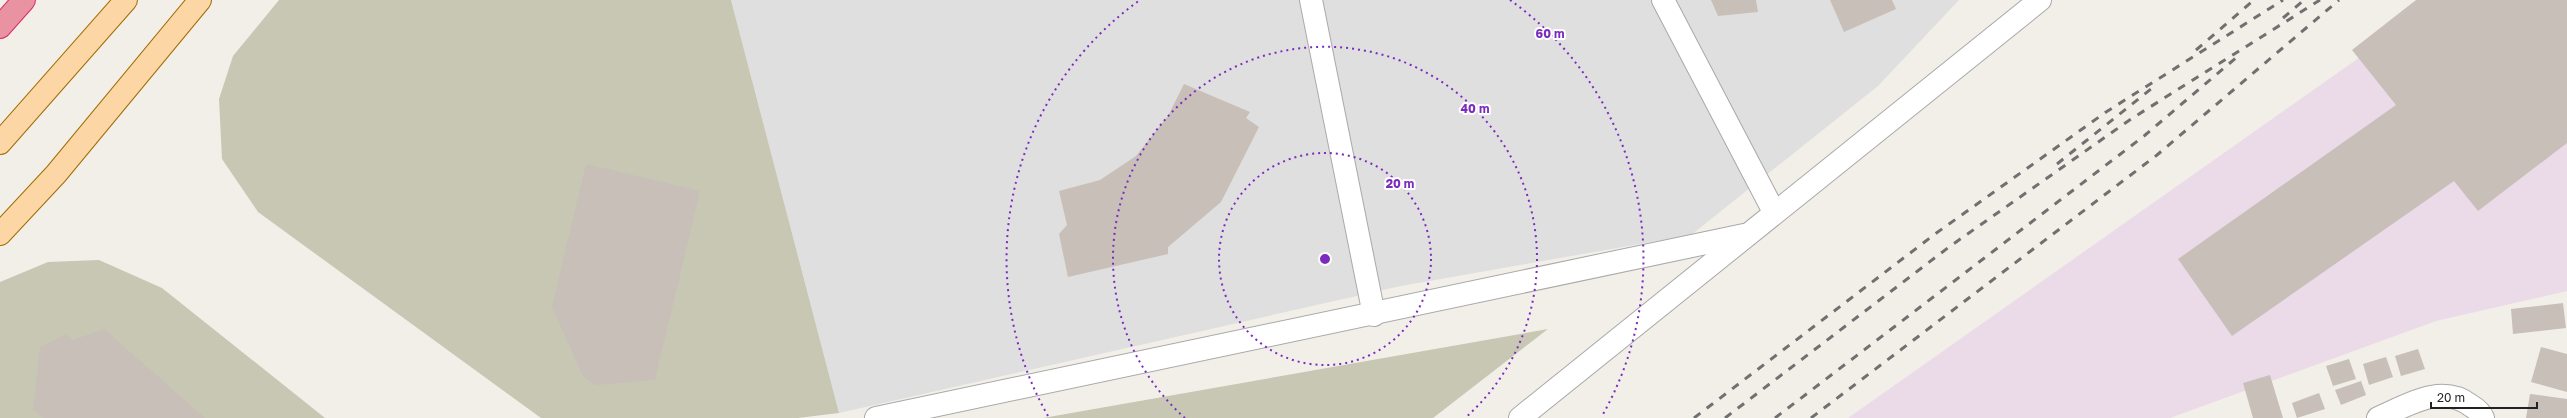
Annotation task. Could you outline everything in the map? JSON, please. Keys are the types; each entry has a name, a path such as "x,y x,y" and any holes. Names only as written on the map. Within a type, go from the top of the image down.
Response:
{"highway":[{"path":"0,27 24,0"}],"main road":[{"path":"0,142 126,0"},
{"path":"0,234 56,174 200,0"}],"street":[{"path":"1311,0 1374,315"},
{"path":"1663,0 1774,212"},
{"path":"1520,418 1744,235 2040,0"},
{"path":"876,418 1374,315 1744,235"},
{"path":"2378,418 2431,396 2442,395 2466,402 2483,418"}],"shaded area":[{"path":"279,0 731,0 839,413 798,418 541,418 258,212 222,159 219,99 233,56"},
{"path":"731,0 1959,0 1878,86 1691,235 1401,286 839,413"},
{"path":"2441,0 2567,0 2567,291 2436,321 2170,418 1848,418"},
{"path":"99,260 162,288 325,418 0,418 0,282 48,262"},
{"path":"1548,329 1433,418 1043,418"}],"building":[{"path":"1711,0 1756,0 1758,12 1718,16"},
{"path":"1830,0 1892,0 1896,9 1844,32"},
{"path":"2416,0 2567,0 2567,143 2478,211 2454,181 2232,336 2178,259 2396,105 2352,50"},
{"path":"1184,84 1250,112 1246,118 1259,127 1221,202 1168,247 1168,254 1068,277 1059,234 1067,225 1059,191 1100,180 1136,156 1168,116"},
{"path":"586,164 700,191 655,380 596,385 583,376 552,307"},
{"path":"2563,303 2566,328 2513,334 2511,309"},
{"path":"104,329 205,418 44,418 33,410 40,347 66,334 73,340"},
{"path":"2541,347 2567,354 2567,392 2531,382"},
{"path":"2418,349 2425,369 2401,376 2395,356"},
{"path":"2386,357 2393,377 2369,385 2363,364"},
{"path":"2349,359 2356,379 2333,386 2326,366"},
{"path":"2270,375 2283,418 2253,418 2243,383"},
{"path":"2361,381 2366,395 2341,405 2335,390"},
{"path":"2319,393 2325,409 2297,418 2292,403"},
{"path":"2530,394 2567,399 2567,418 2526,418"}],"railway":[{"path":"2196,50 2254,0"},
{"path":"1694,418 1935,234 2106,112 2283,0"},
{"path":"2283,18 2304,0"},
{"path":"1725,418 1949,247 2131,119 2320,0"},
{"path":"1811,418 2157,155 2339,0"},
{"path":"1775,418 2144,136 2237,57"},
{"path":"2057,164 2151,89"}]}
